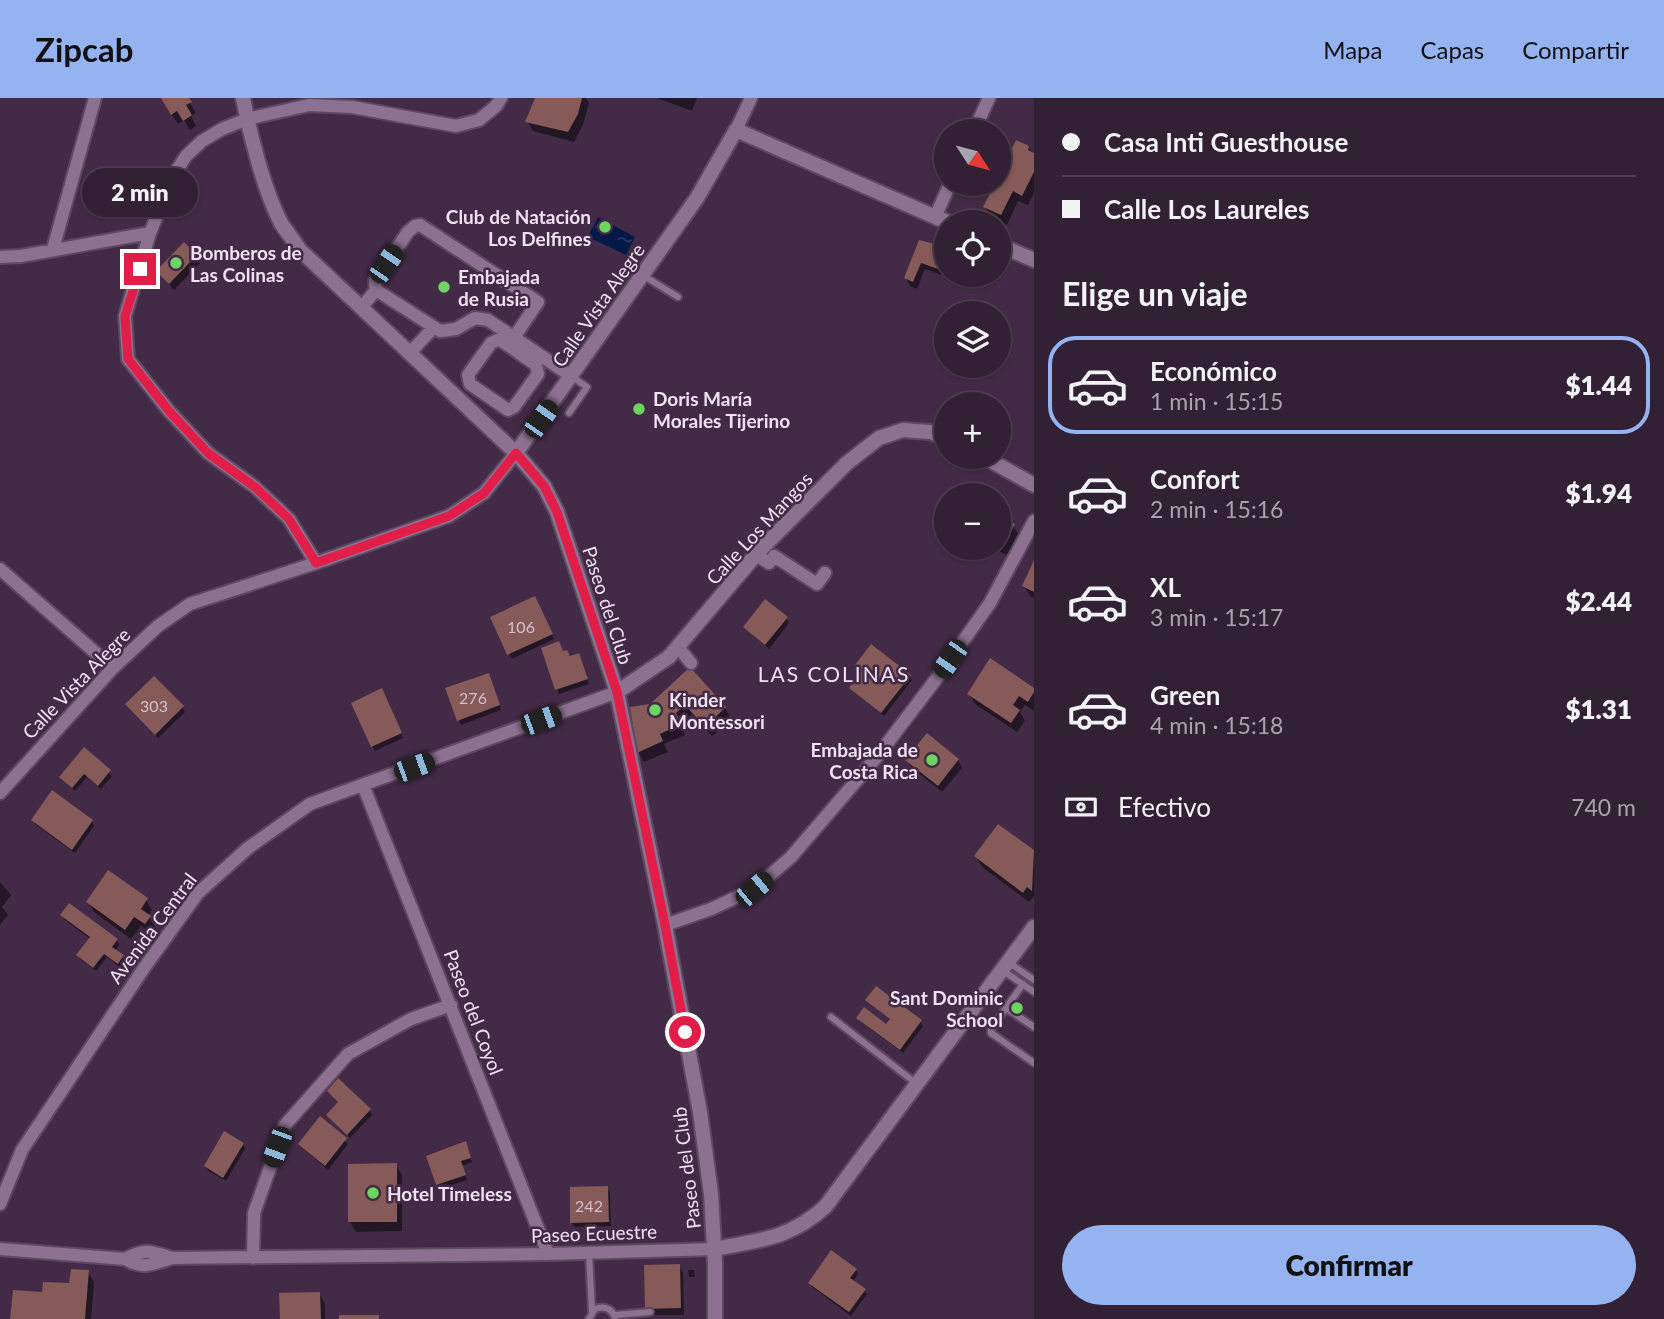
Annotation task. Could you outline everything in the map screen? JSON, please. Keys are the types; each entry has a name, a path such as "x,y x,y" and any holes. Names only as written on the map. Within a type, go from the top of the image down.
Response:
{"street":[{"path":"53,250 95,98"},
{"name":"Paseo del Club","path":"243,98 269,191 281,223 300,250 516,453 544,486 557,512 617,692 665,925 700,1112 711,1194 715,1249 715,1319"},
{"path":"316,563 289,519 255,487 208,453 169,411 128,359 125,316 150,233 173,176 186,156 202,141 247,119 309,105 352,107 456,126 479,120 496,106 501,98"},
{"name":"Calle Vista Alegre","path":"0,793 113,668 158,626 190,604 449,516 484,493 516,453 696,198 736,130 751,98"},
{"path":"979,119 989,98"},
{"path":"736,130 934,217"},
{"path":"361,308 376,290 375,280 408,232 420,225 538,302 512,341"},
{"path":"0,257 21,256 150,233"},
{"path":"1011,250 1034,260"},
{"path":"376,290 440,331 447,331 475,318 488,320 512,341 536,365 538,374 514,407 508,410 470,384 468,379 468,375 491,342 512,341 571,376"},
{"path":"409,354 434,327"},
{"name":"Calle Los Mangos","path":"617,692 656,667 678,647 756,555 848,463 879,438 903,430 934,433"},
{"path":"1005,469 1034,485"},
{"path":"665,925 711,909 754,889 791,857 876,758 937,678 990,603 1034,521"},
{"path":"756,555 769,563 774,556 817,584 825,573"},
{"path":"0,569 113,668"},
{"path":"678,647 691,663"},
{"name":"Avenida Central","path":"0,1204 22,1150 144,968 198,893 248,848 310,804 617,692"},
{"name":"Paseo del Coyol","path":"363,785 548,1254"},
{"name":"Paseo Ecuestre","path":"0,1250 125,1259 136,1265 146,1266 172,1258 548,1254 715,1249 781,1236 807,1224 840,1190 1034,927"},
{"path":"253,1258 254,1213 285,1125 348,1054 411,1019 451,1005"}],"lane":[{"path":"642,275 677,297"},
{"path":"569,413 587,387 571,376"},
{"path":"1005,966 1034,980"},
{"path":"1005,966 1034,992"},
{"path":"1023,984 991,1033 1034,1063"},
{"path":"1006,1007 1034,1027"},
{"path":"831,1017 917,1084"},
{"path":"589,1253 591,1316"},
{"path":"591,1316 604,1307 615,1317 650,1312"}],"water":[{"name":"Club de Natación Los Delfines","path":"598,217 635,237 626,255 588,237"}],"building":[{"path":"161,98 189,98 192,102 186,105 192,115 183,121 177,111 171,115"},
{"path":"535,98 582,98 578,114 568,132 525,122"},
{"path":"1016,140 1029,146 1028,150 1034,153 1034,172 1022,196 1013,191 1012,193 1012,148"},
{"path":"989,196 1010,196 1004,210 983,207"},
{"path":"919,240 934,244 934,268 921,263 913,282 904,278"},
{"name":"Bomberos de Las Colinas","path":"184,242 197,255 169,284 156,271"},
{"path":"1034,560 1034,592 1022,586"},
{"path":"535,596 553,634 507,655 490,617"},
{"path":"765,599 788,617 765,645 743,627"},
{"path":"559,641 563,651 567,650 570,656 579,653 588,679 555,690 541,648"},
{"path":"871,644 911,675 881,713 849,688 862,671 855,665"},
{"path":"990,658 1034,688 1028,702 1019,696 1013,705 1020,710 1011,723 967,694"},
{"name":"Kinder Montessori","path":"690,667 726,707 705,727 685,705 676,713 681,724 660,734 663,741 637,753 630,707 650,704"},
{"path":"489,673 500,705 457,721 445,688"},
{"path":"154,676 184,706 155,735 125,704"},
{"path":"382,688 402,733 371,747 351,703"},
{"name":"Embajada de Costa Rica","path":"927,733 959,759 938,786 905,760"},
{"path":"84,747 111,770 98,786 84,774 72,788 59,777"},
{"path":"52,790 93,820 72,850 31,820"},
{"path":"998,824 1034,850 1032,891 1027,887 1023,893 974,856"},
{"path":"108,870 148,898 141,909 151,916 145,924 134,917 125,930 86,902"},
{"path":"69,903 118,939 112,947 124,955 118,964 104,954 93,968 76,955 90,937 60,915"},
{"path":"876,986 922,1020 900,1050 856,1018 864,1007 886,1024 890,1019 865,1000"},
{"path":"338,1078 371,1109 347,1135 326,1115 338,1102 327,1091"},
{"path":"320,1116 347,1138 325,1166 298,1144"},
{"path":"224,1131 244,1143 223,1178 204,1166"},
{"path":"466,1141 471,1158 461,1161 466,1175 436,1185 426,1156"},
{"name":"Hotel Timeless","path":"397,1163 397,1222 348,1222 348,1164"},
{"path":"608,1186 609,1222 570,1223 570,1187"},
{"path":"831,1250 857,1269 850,1278 866,1289 849,1312 808,1283"},
{"path":"680,1264 681,1308 645,1309 644,1265"},
{"path":"71,1269 89,1270 85,1319 10,1319 13,1290 42,1292 43,1282 69,1283"},
{"path":"320,1292 321,1319 280,1319 279,1293"},
{"path":"339,1315 379,1315 379,1319 339,1319"}],"place":[{"name":"Club de Natación Los Delfines","path":"605,227"},
{"name":"Bomberos de Las Colinas","path":"176,263"},
{"name":"Embajada de Rusia","path":"444,287"},
{"name":"Doris María Morales Tijerino","path":"639,409"},
{"name":"Kinder Montessori","path":"655,710"},
{"name":"Embajada de Costa Rica","path":"932,760"},
{"name":"Sant Dominic School","path":"1017,1008"},
{"name":"Hotel Timeless","path":"373,1193"}],"district":[{"name":"LAS COLINAS","path":"834,673"}],"route":[{"path":"140,269 125,316 128,359 169,411 208,453 255,487 289,519 316,563 449,516 484,493 516,453 544,486 557,512 617,692 685,1032"}]}
